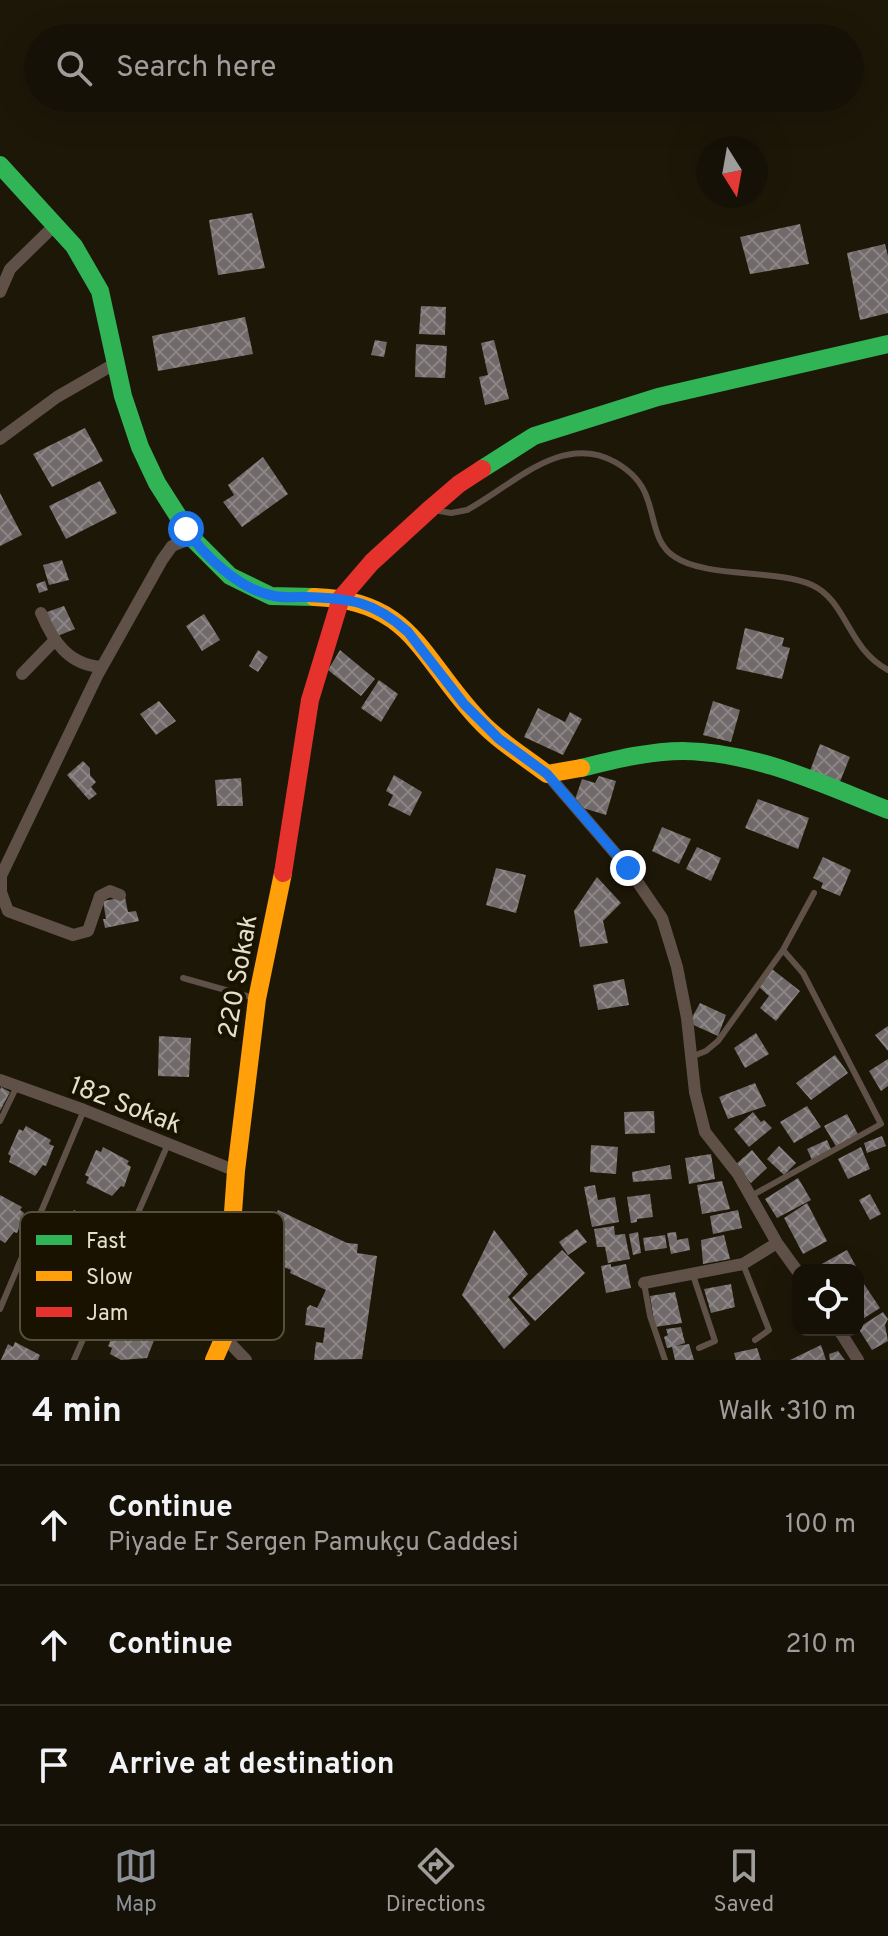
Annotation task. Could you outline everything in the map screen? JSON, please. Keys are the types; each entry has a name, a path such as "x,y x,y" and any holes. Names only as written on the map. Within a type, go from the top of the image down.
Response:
{"street":[{"path":"2,171 74,246 100,291 123,396 140,447 157,483 192,538 230,576 271,596 341,598 369,605 397,622 480,722 547,774 628,868 662,918 685,1005 695,1092 705,1132 738,1174 792,1264"},
{"path":"0,292 10,269 55,225"},
{"path":"341,598 372,562 459,484 534,436 658,397 888,344"},
{"path":"0,439 57,397 116,363"},
{"path":"120,895 110,891 100,896 88,931 73,935 8,911 1,892 0,877 102,667 162,560 172,546 192,538"},
{"name":"220 Sokak","path":"233,1212 257,999 282,877 310,700 341,598"},
{"path":"41,613 55,640 72,657 87,666 102,667"},
{"path":"22,674 55,640"},
{"path":"547,774 646,755 678,751 709,752 774,766 888,810"},
{"name":"182 Sokak","path":"0,1080 236,1171"},
{"path":"644,1283 743,1264 777,1243"},
{"path":"843,1336 858,1360"},
{"name":"220 Sokak","path":"214,1360 223,1340"},
{"path":"227,1340 246,1360"}],"lane":[{"path":"431,508 451,513 467,510 556,456 578,453 599,456 619,464 638,481 649,501 660,542 670,554 693,564 812,585 834,603 860,648 888,670"},
{"path":"691,1057 706,1051 718,1041 783,950 814,893"},
{"path":"751,1196 881,1124 803,973 783,950"},
{"path":"183,978 257,999"},
{"path":"0,1121 17,1086"},
{"path":"41,1212 84,1110"},
{"path":"138,1212 168,1144"},
{"path":"0,1309 20,1262"},
{"path":"743,1264 769,1330 755,1340"},
{"path":"693,1275 715,1341 699,1348"},
{"path":"644,1283 650,1316 665,1360"},
{"path":"74,1360 83,1340"}],"building":[{"path":"252,213 265,268 218,275 209,220"},
{"path":"800,224 809,264 750,274 740,237"},
{"path":"885,244 888,256 888,313 860,320 847,253"},
{"path":"421,306 446,307 445,335 419,334"},
{"path":"245,317 253,354 158,371 152,336"},
{"path":"375,340 387,342 384,357 371,355"},
{"path":"494,340 509,399 485,405 479,377 488,375 481,343"},
{"path":"416,344 447,346 445,378 415,377"},
{"path":"85,428 103,461 52,487 33,454"},
{"path":"263,457 288,494 242,527 223,502 234,495 228,485"},
{"path":"100,481 117,513 66,539 49,506"},
{"path":"0,493 22,535 0,546"},
{"path":"62,560 69,580 49,585 43,565"},
{"path":"45,581 48,590 39,593 36,584"},
{"path":"64,606 75,629 55,637 44,613"},
{"path":"204,614 220,640 202,651 186,626"},
{"path":"745,628 784,638 782,646 790,648 782,679 736,669"},
{"path":"258,650 268,657 258,672 249,666"},
{"path":"340,650 375,679 361,696 328,670"},
{"path":"379,680 398,694 381,722 361,708"},
{"path":"159,701 176,721 156,735 140,714"},
{"path":"713,701 740,710 731,742 703,735"},
{"path":"538,708 565,722 570,712 582,719 563,755 524,737"},
{"path":"820,744 850,757 839,784 810,771"},
{"path":"83,761 96,782 91,787 97,794 89,800 67,775"},
{"path":"394,775 422,792 410,816 388,805 393,795 386,791"},
{"path":"599,776 616,781 606,815 573,805 582,779 595,783"},
{"path":"241,778 243,806 217,806 215,780"},
{"path":"758,799 809,818 798,849 745,828"},
{"path":"662,827 691,839 679,864 652,851"},
{"path":"697,847 721,858 711,881 686,869"},
{"path":"823,857 851,870 840,896 821,888 823,883 813,878"},
{"path":"496,868 526,875 516,913 486,905"},
{"path":"597,877 621,903 603,921 608,943 580,947 574,911"},
{"path":"125,897 128,912 136,911 139,921 105,928 103,901"},
{"path":"772,969 800,991 776,1021 760,1008 769,996 759,987"},
{"path":"624,979 629,1005 598,1010 593,985"},
{"path":"700,1003 726,1015 718,1036 689,1023"},
{"path":"888,1026 888,1051 875,1035"},
{"path":"756,1033 769,1054 745,1068 734,1048"},
{"path":"159,1036 191,1038 189,1077 158,1076"},
{"path":"835,1055 848,1073 811,1100 796,1083"},
{"path":"888,1059 888,1086 881,1091 869,1071"},
{"path":"755,1083 766,1106 728,1119 719,1097"},
{"path":"1,1087 10,1092 0,1111 0,1090"},
{"path":"807,1106 821,1127 794,1143 780,1122"},
{"path":"654,1111 655,1133 625,1134 624,1112"},
{"path":"753,1112 761,1122 764,1120 772,1128 749,1147 734,1129"},
{"path":"847,1114 859,1136 837,1148 824,1126"},
{"path":"26,1126 51,1140 49,1144 54,1146 46,1166 43,1165 35,1176 9,1162 11,1156 8,1154 19,1129 23,1131"},
{"path":"882,1136 886,1146 867,1153 864,1143"},
{"path":"827,1140 832,1151 812,1160 807,1149"},
{"path":"591,1145 618,1147 616,1174 590,1172"},
{"path":"779,1146 796,1163 784,1175 767,1159"},
{"path":"103,1147 129,1161 127,1164 131,1167 124,1187 121,1186 112,1196 86,1183 89,1177 85,1175 96,1150 101,1152"},
{"path":"861,1147 870,1169 848,1179 838,1159"},
{"path":"752,1150 767,1168 751,1183 735,1165"},
{"path":"711,1154 715,1179 689,1184 685,1158"},
{"path":"670,1165 672,1179 633,1182 632,1172"},
{"path":"798,1178 811,1200 777,1218 765,1199"},
{"path":"722,1181 730,1209 702,1214 697,1185"},
{"path":"595,1185 598,1200 615,1197 619,1222 592,1227 584,1187"},
{"path":"650,1194 653,1217 631,1223 627,1197"},
{"path":"870,1194 881,1214 870,1220 859,1200"},
{"path":"0,1195 22,1207 23,1212 20,1212 17,1233 14,1232 5,1243 0,1240"},
{"path":"807,1203 827,1241 803,1254 784,1218"},
{"path":"738,1210 742,1228 713,1234 710,1216"},
{"path":"284,1213 347,1243 358,1244 357,1253 377,1256 362,1359 314,1360 316,1342 323,1343 325,1328 305,1325 307,1308 310,1305 317,1308 326,1290 290,1273 291,1270 284,1267"},
{"path":"614,1226 615,1235 625,1234 630,1259 608,1263 605,1247 597,1247 594,1229"},
{"path":"577,1229 587,1242 568,1255 559,1242"},
{"path":"494,1230 528,1274 508,1297 530,1324 504,1349 462,1295"},
{"path":"638,1232 641,1253 633,1255 629,1234"},
{"path":"676,1232 677,1240 688,1238 690,1250 671,1254 667,1233"},
{"path":"665,1235 667,1248 645,1251 643,1238"},
{"path":"724,1235 730,1259 703,1264 701,1240"},
{"path":"562,1250 585,1273 535,1321 512,1298"},
{"path":"847,1250 855,1264 822,1264"},
{"path":"611,1264 611,1267 626,1264 631,1288 606,1293 601,1266"},
{"path":"731,1284 735,1307 711,1313 704,1289"},
{"path":"864,1284 880,1308 864,1318"},
{"path":"675,1292 682,1323 655,1327 650,1296"},
{"path":"883,1312 888,1319 885,1325 888,1341 872,1350 863,1336 864,1324"},
{"path":"681,1327 685,1343 676,1346 689,1344 694,1360 675,1360 672,1347 667,1348 664,1337 668,1335 666,1329"},
{"path":"111,1340 154,1340 147,1358 121,1360 110,1354 112,1348 108,1346"},
{"path":"15,1342 40,1355 38,1360 1,1360 8,1344 13,1347"},
{"path":"821,1345 826,1360 790,1360"},
{"path":"757,1348 761,1360 736,1360 734,1353"},
{"path":"838,1351 845,1360 830,1360 829,1354"}],"traffic: fast":[{"path":"0,165 74,246 100,291 123,396 140,447 157,483 192,538 230,576 271,596 314,597"},
{"path":"482,469 534,436 658,397 888,344"},
{"path":"581,768 657,753 710,753 788,771 888,810"}],"traffic: slow":[{"path":"314,597 347,601 373,609 394,621 412,636 486,728 547,774 581,768"},
{"path":"233,1212 257,999 283,873"},
{"path":"214,1360 223,1340"}],"traffic: jam":[{"path":"283,873 310,700 341,598 372,562 431,508 482,469"}],"route":[{"path":"186,529 230,576 271,596 341,598 384,612 408,632 480,722 547,774 628,868"}]}
